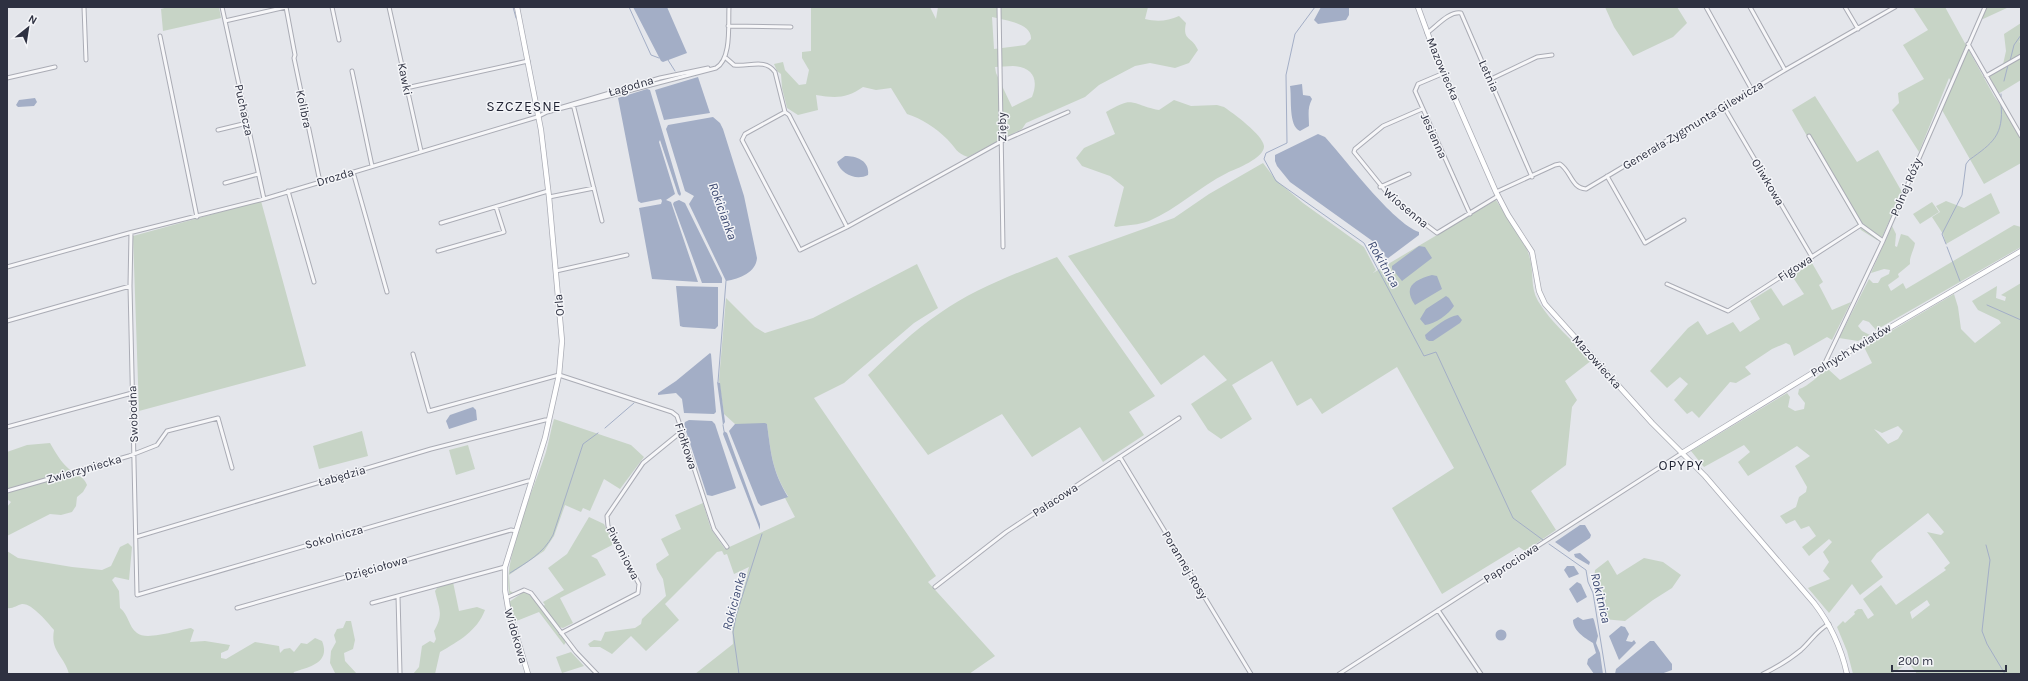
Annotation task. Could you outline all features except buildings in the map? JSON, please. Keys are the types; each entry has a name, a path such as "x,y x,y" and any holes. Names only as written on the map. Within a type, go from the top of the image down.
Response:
{"street":[{"path":"84,7 86,60"},
{"name":"Puchacza","path":"222,7 264,198"},
{"path":"225,21 286,7"},
{"name":"Kolibra","path":"286,7 296,55 294,58 320,182"},
{"path":"332,7 339,40"},
{"name":"Kawki","path":"389,7 421,151"},
{"name":"Orla","path":"506,598 505,567 532,481 549,420 559,375 562,341 549,197 539,116 517,7"},
{"path":"729,7 726,58 734,65 765,64 772,68 775,72 784,112 788,115 847,227"},
{"name":"Zięby","path":"999,7 1003,247"},
{"name":"Mazowiecka","path":"1418,7 1427,33 1497,194 1532,252 1539,291 1545,304 1642,413 1705,476 1809,596 1829,624 1839,646 1846,674"},
{"path":"1706,7 1752,90"},
{"path":"1750,7 1785,70"},
{"path":"1845,7 1858,29"},
{"name":"Generała Zygmunta Gilewicza","path":"1497,194 1555,165 1560,164 1564,167 1575,185 1580,189 1586,189 1785,70 1895,7"},
{"name":"Polnej Róży","path":"1824,366 1883,241 1984,7"},
{"name":"Letnia","path":"1427,33 1455,12 1461,13 1491,79 1532,177"},
{"path":"728,26 791,27"},
{"path":"160,36 197,217"},
{"path":"1968,44 2021,136"},
{"path":"1491,79 1538,57 1552,55"},
{"path":"1986,76 2021,56"},
{"name":"Łagodna","path":"539,116 574,104 712,69 722,63 726,58"},
{"path":"406,88 528,61"},
{"path":"7,78 55,68"},
{"path":"352,71 372,166"},
{"name":"Jesienna","path":"1444,73 1418,84 1415,87 1415,91 1470,214"},
{"path":"574,104 602,221"},
{"name":"Oliwkowa","path":"1724,107 1812,257"},
{"name":"Wiosenna","path":"1422,109 1383,126 1355,149 1354,152 1380,187 1437,233 1470,214"},
{"path":"784,112 745,134 742,140 800,250 847,227 1002,142 1068,112"},
{"name":"Drozda","path":"7,267 288,192 539,116"},
{"path":"218,130 247,123"},
{"path":"1809,136 1861,225 1883,241"},
{"path":"353,172 387,292"},
{"path":"225,183 258,174"},
{"path":"1380,187 1409,174"},
{"path":"1607,176 1645,243 1684,220"},
{"path":"549,197 594,188"},
{"path":"441,223 548,191"},
{"path":"288,192 314,282"},
{"path":"1470,214 1497,194"},
{"path":"438,251 504,232 496,207"},
{"name":"Figowa","path":"1667,284 1728,311 1861,225"},
{"name":"Swobodna","path":"130,233 137,595"},
{"name":"Polnych Kwiatów","path":"1682,453 1824,366 2021,250"},
{"path":"556,270 627,255"},
{"path":"7,321 130,286"},
{"path":"413,354 429,411 559,375"},
{"name":"Fiołkowa","path":"559,375 672,412 676,416 714,530 727,547"},
{"path":"7,427 132,393"},
{"name":"Zwierzyniecka","path":"7,491 129,456 157,445 167,431 218,418 232,468"},
{"name":"Pałacowa","path":"935,587 1006,532 1179,418"},
{"name":"Łabędzia","path":"136,537 431,450 549,420"},
{"name":"Piwoniowa","path":"560,633 638,593 638,584 607,524 607,516 643,462 676,439 681,432"},
{"name":"Paprociowa","path":"1339,674 1682,453"},
{"name":"Porannej Rosy","path":"1120,457 1251,674"},
{"name":"Sokolnicza","path":"137,595 528,480 532,481"},
{"name":"Dzięciołowa","path":"237,608 511,530 516,531"},
{"path":"372,603 505,567"},
{"path":"506,598 520,591 527,590 560,633 597,674"},
{"path":"398,596 400,673"},
{"name":"Widokowa","path":"506,598 528,674"},
{"path":"1438,610 1481,674"},
{"path":"1763,674 1790,659 1803,648 1819,630 1829,624"}],"green space":[{"path":"168,7 219,7 221,18 163,31 161,9"},
{"path":"811,7 930,7 936,19 938,7 1148,7 1145,19 1162,20 1179,16 1186,23 1186,36 1198,50 1189,63 1175,68 1150,63 1135,66 1099,85 1085,97 1026,123 1022,129 968,157 958,152 947,139 933,127 918,118 907,114 891,88 876,90 863,87 851,94 840,97 816,95 818,110 798,115 787,108 782,88 781,74 777,71 774,64 783,62 785,70 799,85 806,84 809,70 802,58 802,52 811,51","holes":["992,17 1010,21 1022,26 1027,29 1031,39 1025,45 994,49","995,67 1020,67 1030,72 1033,75 1035,85 1032,97 1012,107 996,73"]},
{"path":"1605,7 1677,7 1687,23 1673,37 1633,56 1614,27"},
{"path":"1913,7 1945,7 1994,96 2007,114 2021,140 2021,163 1984,184 1942,110 1953,84 1949,78 1919,152 1892,110 1899,103 1898,93 1924,79 1903,45 1928,30"},
{"path":"1987,7 2009,7 1983,19 1981,18"},
{"path":"2021,23 2021,40 2019,42 2021,43 2021,80 1998,94 1989,76 2002,69 2006,51 2004,34"},
{"path":"1815,96 1857,162 1878,150 1902,192 1882,237 1877,240 1861,230 1792,110"},
{"path":"1174,100 1191,106 1217,105 1224,107 1259,136 1264,146 1263,150 1255,159 1227,173 1159,216 1149,221 1116,227 1114,226 1124,187 1110,176 1082,166 1076,158 1084,148 1115,134 1106,112 1128,102 1159,110"},
{"path":"1263,163 1276,180 1303,203 1364,247 1376,270 1373,273 1496,200 1520,236 1528,252 1534,290 1538,301 1556,325 1592,360 1565,381 1577,400 1572,407 1566,465 1531,491 1556,530 1525,551 1519,547 1442,594 1392,508 1454,468 1397,367 1322,414 1311,398 1297,406 1272,361 1232,385 1252,419 1221,439 1208,430 1191,404 1227,380 1204,355 1161,385 1068,256 1174,218 1209,194"},
{"path":"1991,193 2000,213 1946,244 1943,234 1932,217 1940,212 1936,206 1946,201 1964,208"},
{"path":"261,201 306,366 139,411 133,236"},
{"path":"1932,202 1939,212 1920,224 1913,214"},
{"path":"2014,225 2021,227 2021,247 1876,330 1869,322 1863,320 1858,326 1862,331 1870,335 1858,341 1839,338 1869,279 1873,283 1878,283 1881,278 1889,274 1890,270 1884,269 1871,273 1892,226 1896,234 1895,246 1897,247 1901,234 1908,236 1915,243 1910,264 1898,274 1899,277 1888,285 1891,291 1903,283 1906,289"},
{"path":"1057,257 1155,396 1129,412 1144,435 1103,462 1080,427 1032,457 1002,414 928,455 868,375 912,334 954,304 997,282"},
{"path":"1812,263 1823,282 1819,285 1832,310 1851,302 1832,340 1827,337 1794,356 1790,345 1786,343 1772,349 1745,367 1751,374 1736,383 1730,382 1699,418 1692,411 1687,414 1674,400 1688,384 1680,377 1667,388 1650,371 1688,328 1698,321 1707,335 1733,322 1740,332 1760,319 1750,301 1771,288 1783,306 1804,294 1792,276"},
{"path":"917,264 938,308 914,323 844,383 814,398 936,576 928,582 995,656 969,674 695,674 733,644 732,623 749,567 734,574 727,554 724,555 722,551 717,552 665,604 679,620 646,651 631,636 612,654 600,647 590,647 588,644 594,640 601,641 605,632 635,628 641,624 642,619 666,596 663,579 657,569 656,564 669,555 661,539 681,529 675,515 703,503 711,529 725,549 795,517 785,498 788,496 775,470 767,424 735,424 724,414 719,380 726,298 755,327 765,333 813,318"},
{"path":"2021,283 2021,674 1917,674 1909,663 1891,674 1853,674 1847,651 1837,627 1843,621 1845,623 1855,614 1854,612 1858,609 1862,609 1868,619 1874,615 1863,599 1881,585 1896,605 1946,570 1944,568 1950,563 1927,532 1941,535 1944,532 1928,513 1877,553 1871,561 1883,577 1860,595 1852,584 1829,613 1808,588 1830,579 1823,571 1829,562 1823,552 1832,542 1829,539 1809,556 1802,547 1816,536 1809,526 1801,529 1795,520 1786,524 1780,516 1796,507 1799,497 1806,492 1807,487 1795,466 1810,456 1797,446 1748,476 1738,462 1750,452 1744,445 1704,467 1691,451 1787,393 1790,397 1788,407 1795,411 1804,409 1805,403 1798,394 1799,389 1806,386 1828,369 1840,380 1872,363 1864,347 1954,294 1958,307 1961,329 1975,343 2001,323 1999,320 1978,310 1972,301 1997,286 1996,298 2005,301 2006,297 2001,295","holes":["1898,426 1903,431 1898,439 1888,444 1874,429 1882,433","1927,600 1930,605 1912,619 1910,612"]},
{"path":"554,419 631,445 644,457 620,489 604,479 590,511 583,508 581,512 565,505 554,536 544,551 509,575 510,591 514,593 510,596 508,582 510,565 514,545 546,452"},
{"path":"362,431 368,456 319,469 313,446"},
{"path":"50,443 63,463 84,480 87,485 83,492 77,497 76,506 72,512 61,515 50,514 7,536 7,507 11,502 7,499 7,452 27,445"},
{"path":"468,445 475,469 456,475 449,450"},
{"path":"589,517 604,524 614,544 591,556 597,559 606,575 560,598 573,623 563,628 559,627 543,606 545,605 543,602 564,590 548,568 567,554"},
{"path":"128,543 132,547 129,580 115,577 112,580 119,591 120,608 137,633 148,636 171,633 191,628 194,630 190,642 205,641 230,645 228,650 221,653 221,658 226,659 255,642 279,646 280,653 284,649 290,648 294,652 301,643 307,644 315,638 322,641 324,654 317,663 294,672 293,674 69,674 56,649 53,637 54,630 44,618 35,610 26,605 22,604 7,608 7,551 18,558 72,567 102,570 111,566 120,547"},
{"path":"1644,558 1663,562 1681,575 1672,588 1625,621 1603,619 1594,580 1595,570 1608,560 1617,575"},
{"path":"453,582 459,611 477,607 485,610 482,617 467,635 440,652 435,674 413,674 419,667 422,646 430,641 434,643 436,639 434,631 439,620 440,611 435,591 439,585"},
{"path":"525,591 528,592 566,642 564,645 539,612 514,622 509,602"},
{"path":"346,621 351,621 355,640 353,649 344,653 345,661 357,674 332,674 335,673 330,663 331,651 336,642 334,635 337,629 343,628"},
{"path":"571,652 584,666 562,673 556,657"}],"water":[{"path":"633,7 667,7 687,53 663,62 661,61"},
{"path":"1321,7 1349,7 1349,15 1346,20 1318,24 1314,20"},
{"path":"698,77 710,113 664,120 655,90"},
{"path":"1302,84 1303,95 1310,96 1312,99 1309,109 1309,126 1300,131 1296,128 1292,117 1290,86"},
{"path":"647,89 650,90 681,194 680,196 678,194 660,140 659,142 675,194 666,200 671,202 698,282 652,279 639,208 661,204 662,201 661,199 641,203 638,201 618,98"},
{"path":"35,98 37,102 34,106 18,107 16,105 19,100"},
{"path":"713,117 720,123 723,129 744,196 757,258 754,267 742,277 726,281 689,204 694,196 685,191 666,129 668,125"},
{"path":"1318,134 1325,137 1370,190 1396,217 1419,232 1419,235 1387,259 1378,245 1290,182 1277,166 1275,155"},
{"path":"845,156 862,160 867,166 868,175 863,177 854,177 845,173 837,162"},
{"path":"679,200 685,203 722,278 722,283 702,283 673,204"},
{"path":"1419,246 1425,247 1432,258 1402,281 1392,269 1392,266"},
{"path":"1432,275 1437,276 1442,289 1415,305 1411,298 1410,288 1420,279"},
{"path":"676,286 718,287 718,326 715,329 680,326"},
{"path":"1446,296 1454,306 1441,318 1433,323 1425,325 1420,319 1426,309"},
{"path":"1458,315 1462,320 1460,323 1433,341 1426,339 1425,335 1436,326 1449,318"},
{"path":"710,353 716,412 714,414 684,413 682,399 676,393 658,395 658,393 676,381"},
{"path":"717,382 720,383 725,422 723,425"},
{"path":"473,407 476,410 477,420 449,429 446,421 450,415"},
{"path":"689,420 712,421 715,424 736,488 712,496 707,495 684,425 685,422"},
{"path":"735,424 767,424 775,470 788,497 761,506 758,503 729,431"},
{"path":"724,431 727,433 760,524 760,530 723,434"},
{"path":"1580,525 1585,525 1591,535 1590,538 1569,552 1555,542"},
{"path":"1580,553 1590,562 1589,565 1575,557 1574,554"},
{"path":"1567,566 1574,566 1579,574 1569,578 1564,570"},
{"path":"1577,582 1581,584 1587,597 1577,603 1569,589"},
{"path":"1578,617 1583,620 1593,618 1594,620 1598,636 1596,643 1600,653 1603,674 1594,674 1587,664 1588,659 1596,653 1593,643 1580,634 1575,628 1573,620"},
{"path":"1621,626 1625,627 1629,634 1626,641 1632,642 1634,640 1636,643 1619,660 1609,636"},
{"path":"1501,629 1505,631 1507,635 1505,639 1501,641 1497,639 1495,635 1497,631"},
{"path":"1650,641 1654,641 1672,664 1672,670 1661,674 1615,674 1616,669"}],"waterway":[{"path":"513,7 516,18"},
{"name":"Rokicianka","path":"629,7 651,55 659,58"},
{"name":"Rokitnica","path":"1315,7 1295,34 1286,75 1287,143 1266,153 1264,159 1276,181 1364,243 1424,356 1436,352 1513,518 1543,540"},
{"path":"2010,61 2014,45 2021,35"},
{"name":"Rokicianka","path":"668,60 675,71"},
{"path":"2004,81 2008,65"},
{"path":"1946,244 1942,234 1962,195 1966,164 1985,148 1999,131 2001,123 2001,104"},
{"path":"1947,247 1960,281"},
{"name":"Rokicianka","path":"718,382 726,281"},
{"path":"1987,305 2021,320"},
{"path":"605,428 634,403"},
{"name":"Rokicianka","path":"723,425 724,431"},
{"path":"510,573 534,557 549,542 553,535 583,444 598,433"},
{"name":"Rokicianka","path":"739,674 733,632 736,616 762,534"},
{"name":"Rokitnica","path":"1549,544 1586,570 1588,582 1593,593 1606,674"},
{"path":"1986,545 1990,560 1982,631 1987,644 2005,674"}],"district":[{"name":"SZCZĘSNE","path":"524,106"},
{"name":"OPYPY","path":"1681,465"}]}
